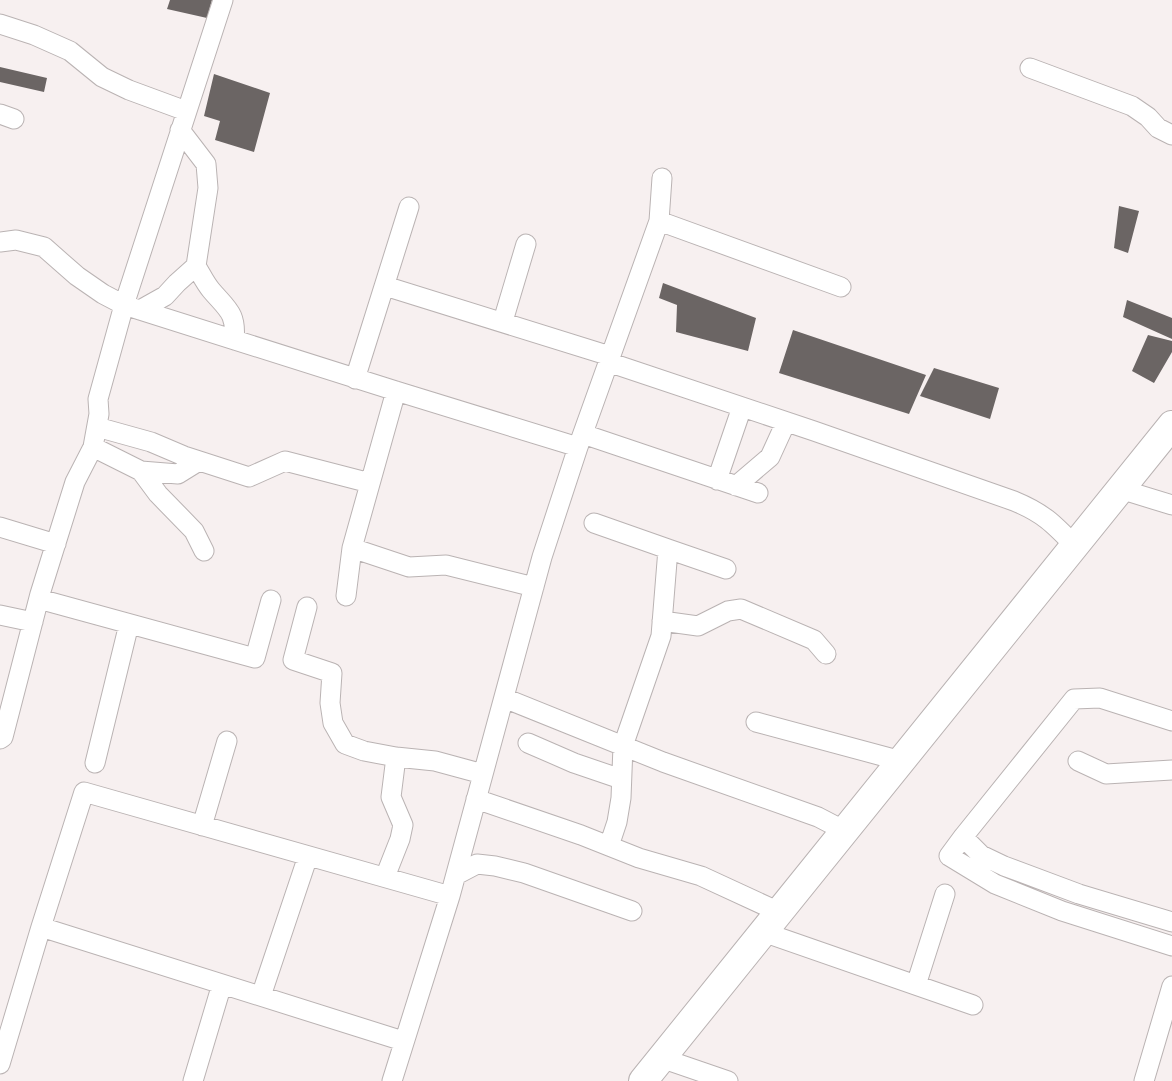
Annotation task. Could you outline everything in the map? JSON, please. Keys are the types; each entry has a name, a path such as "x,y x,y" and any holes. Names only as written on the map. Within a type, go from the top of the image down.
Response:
{"street":[{"path":"1,738 75,482 93,447 99,414 97,399 132,307 180,130 223,0"},
{"path":"0,24 70,51 102,77 186,111"},
{"path":"1030,68 1132,106 1158,128 1172,135"},
{"path":"180,130 205,164 208,188 196,266 209,289 230,310 236,327 234,340"},
{"path":"392,1081 450,896 542,557 580,441 659,221 662,178"},
{"path":"355,379 410,207"},
{"path":"659,221 841,286"},
{"path":"0,242 16,240 44,247 77,276 103,294 132,307 355,379 758,493"},
{"path":"503,321 526,244"},
{"path":"132,307 165,296 196,266"},
{"path":"385,286 503,321 1032,509 1048,519 1075,546"},
{"path":"346,596 352,548 396,391"},
{"path":"717,480 742,407"},
{"path":"736,486 770,457 786,422"},
{"path":"643,1081 1172,425"},
{"path":"97,427 151,442 249,477 285,461 370,483"},
{"path":"93,447 141,471 178,474 199,461"},
{"path":"141,471 158,494 194,531 204,551"},
{"path":"1120,489 1172,505"},
{"path":"594,523 726,569"},
{"path":"0,527 56,544"},
{"path":"352,548 409,567 446,565 534,587"},
{"path":"609,846 617,822 623,746 661,636 668,549"},
{"path":"349,572 382,558"},
{"path":"39,599 255,658 271,600"},
{"path":"307,607 293,660 332,673 330,703 333,723 345,744 364,751 435,761 483,774"},
{"path":"662,621 698,626 728,611 741,610 814,639 826,654"},
{"path":"0,615 33,622"},
{"path":"95,763 128,624"},
{"path":"504,698 663,762 818,817 845,831"},
{"path":"1172,721 1100,698 1074,699 949,856 995,884 1062,911 1172,946"},
{"path":"756,722 901,761"},
{"path":"202,825 227,741"},
{"path":"528,743 621,779"},
{"path":"385,877 403,825 391,797 396,757"},
{"path":"1078,761 1106,774 1172,769"},
{"path":"0,1064 84,792 450,896"},
{"path":"476,799 639,858 701,876 771,922 916,985 972,1004"},
{"path":"962,837 981,855 1004,866 1079,894 1172,922"},
{"path":"261,996 308,856"},
{"path":"456,875 477,864 495,866 535,876 632,911"},
{"path":"916,985 945,894"},
{"path":"41,927 403,1041"},
{"path":"193,1081 222,984"},
{"path":"1144,1081 1172,986"},
{"path":"661,1058 728,1081"}],"building":[{"path":"170,0 212,0 207,18 167,9"},
{"path":"0,67 47,78 44,92 0,82"},
{"path":"214,74 270,93 254,152 215,140 220,121 204,116"},
{"path":"1119,206 1139,211 1128,253 1114,248"},
{"path":"663,283 756,318 748,351 676,332 677,305 659,298"},
{"path":"1127,300 1172,318 1172,339 1123,317"},
{"path":"793,330 926,375 909,414 779,373"},
{"path":"1148,335 1172,341 1172,352 1154,383 1132,371"},
{"path":"934,368 999,388 990,419 920,396"}]}
